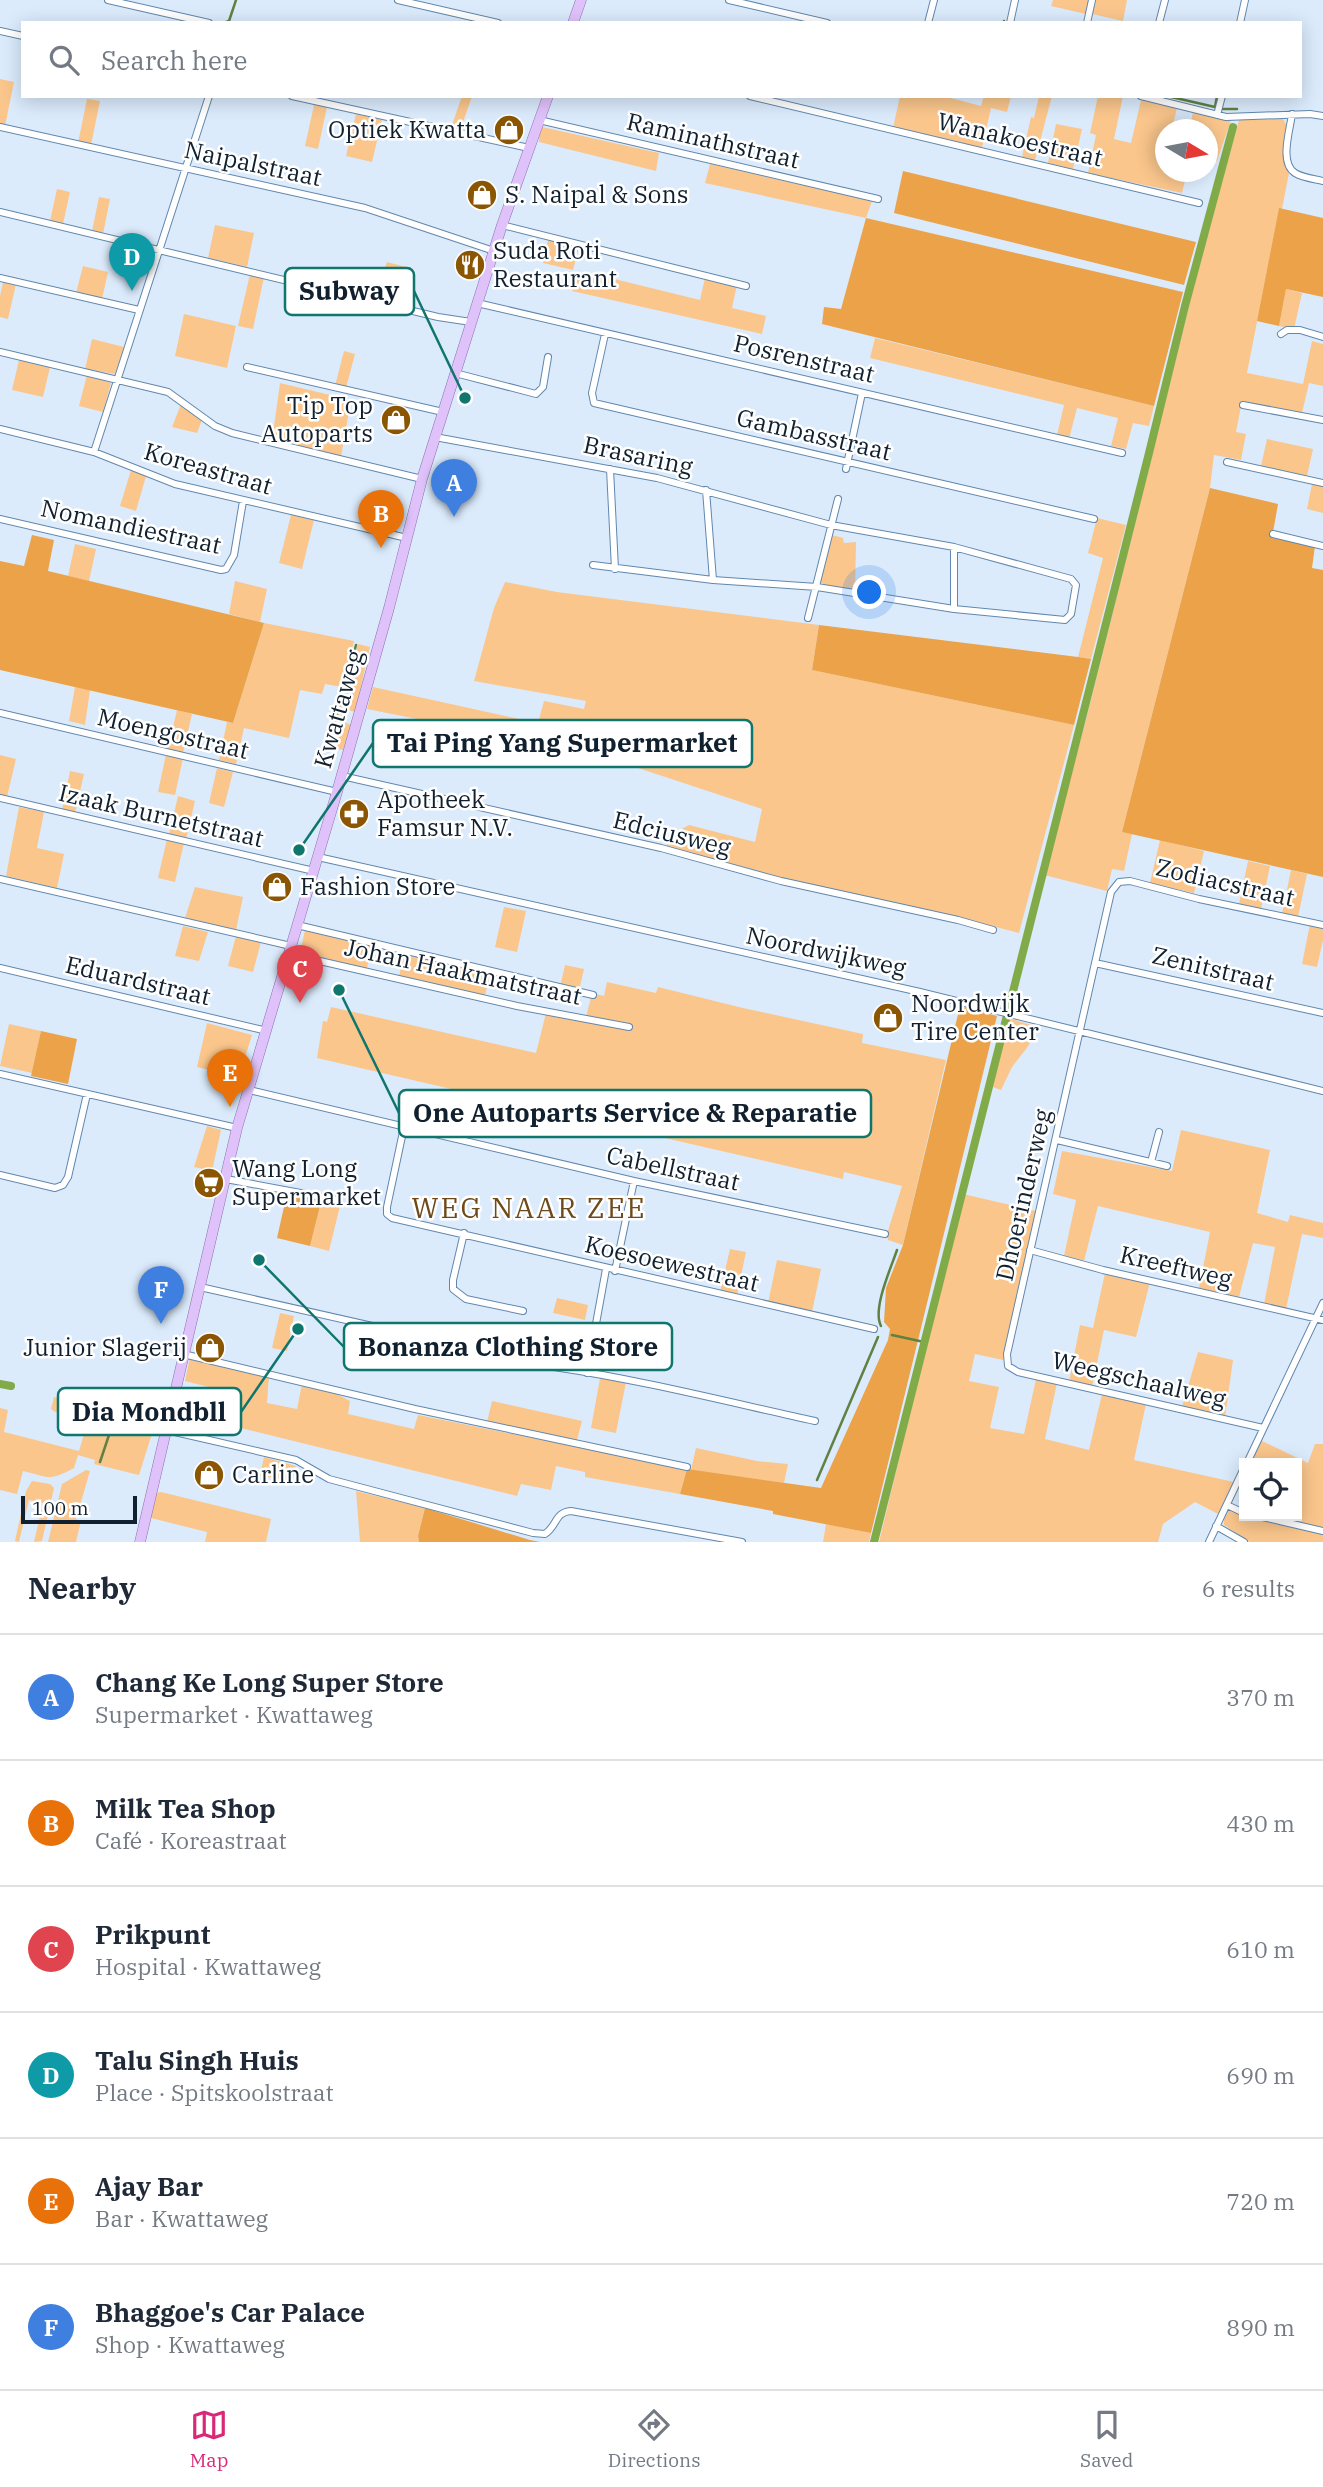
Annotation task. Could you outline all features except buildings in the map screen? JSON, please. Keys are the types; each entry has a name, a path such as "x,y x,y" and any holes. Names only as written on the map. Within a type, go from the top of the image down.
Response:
{"main road":[{"path":"574,21 580,0"},
{"name":"Kwattaweg","path":"140,1542 237,1128 342,776 422,479 502,225 547,98"}],"street":[{"path":"108,0 200,21"},
{"path":"398,0 489,21"},
{"path":"729,0 755,3 820,21"},
{"path":"929,21 934,0"},
{"path":"1010,21 1015,0"},
{"path":"1088,21 1093,0"},
{"path":"1159,21 1164,0"},
{"path":"1240,21 1245,0"},
{"path":"0,31 21,36"},
{"path":"94,452 208,98"},
{"path":"301,98 529,148"},
{"name":"Wanakoestraat","path":"758,98 1199,203"},
{"path":"1149,98 1226,117 1292,114 1323,116"},
{"path":"1217,116 1222,98"},
{"path":"1292,114 1286,156 1288,165 1294,173 1323,181"},
{"name":"Raminathstraat","path":"539,120 878,199"},
{"name":"Naipalstraat","path":"0,127 365,208 494,251"},
{"path":"0,212 438,317 471,322"},
{"path":"502,225 746,286"},
{"path":"0,278 139,310"},
{"name":"Posrenstraat","path":"477,303 1122,453"},
{"path":"1281,334 1287,330 1300,330 1323,337"},
{"name":"Gambasstraat","path":"605,334 592,393 594,403 846,465 1094,519"},
{"path":"0,352 168,392 215,426 232,433 422,479"},
{"path":"455,373 536,394 543,387 548,357"},
{"path":"247,367 443,412"},
{"path":"846,465 862,393"},
{"path":"1243,405 1323,420"},
{"name":"Koreastraat","path":"0,429 94,452 175,484 407,538"},
{"name":"Brasaring","path":"435,437 610,468 706,490 831,525 954,547 1071,579 1076,585 1071,614 1065,620 954,609"},
{"path":"1227,462 1323,483"},
{"path":"610,468 615,569"},
{"path":"706,490 713,580"},
{"path":"808,618 838,499"},
{"name":"Nomandiestraat","path":"0,519 221,570 226,569 234,555 243,501"},
{"path":"1273,534 1323,546"},
{"path":"593,565 713,580 817,587 954,609 954,547"},
{"name":"Moengostraat","path":"0,713 337,792"},
{"name":"Edciusweg","path":"342,776 661,848 781,881 993,930"},
{"name":"Izaak Burnetstraat","path":"0,798 314,871"},
{"name":"Noordwijkweg","path":"318,857 920,992 1323,1091"},
{"name":"Johan Haakmatstraat","path":"0,879 517,1006 629,1027"},
{"name":"Zodiacstraat","path":"1119,882 1130,881 1199,899 1323,925"},
{"name":"Dhoerinderweg","path":"1008,1366 1007,1354 1111,892 1119,882"},
{"path":"297,925 593,995"},
{"name":"Zenitstraat","path":"1096,962 1323,1013"},
{"name":"Eduardstraat","path":"0,968 267,1031"},
{"path":"0,1074 237,1128"},
{"name":"Cabellstraat","path":"249,1090 634,1181 885,1234"},
{"path":"0,1175 55,1188 63,1185 68,1177 87,1094"},
{"name":"Koesoewestraat","path":"404,1126 387,1214 392,1218 874,1329"},
{"path":"1151,1162 1159,1132"},
{"path":"1057,1140 1167,1166"},
{"path":"226,1178 338,1200"},
{"path":"615,1271 634,1181"},
{"path":"464,1233 453,1289 466,1299 523,1311"},
{"name":"Kreeftweg","path":"1030,1250 1103,1270 1323,1320"},
{"path":"587,1373 606,1269"},
{"path":"200,1287 815,1421"},
{"path":"1249,1458 1323,1304"},
{"path":"183,1354 415,1409 687,1467"},
{"name":"Weegschaalweg","path":"1008,1366 1018,1372 1263,1428"},
{"path":"166,1430 296,1460 328,1479 533,1533 545,1534 552,1529 558,1515 563,1511 571,1511 742,1542"},
{"path":"1209,1542 1239,1479"},
{"path":"1227,1505 1239,1511"},
{"path":"1280,1521 1323,1531"},
{"path":"1216,1526 1244,1542"}],"shaded area":[{"path":"1053,0 1089,0 1086,14 1051,6"},
{"path":"1095,0 1127,0 1123,21 1092,14"},
{"path":"0,79 14,82 5,126 0,125"},
{"path":"461,98 471,98 460,131 451,128"},
{"path":"900,98 951,98 981,106 983,98 1010,98 1007,112 991,108 982,148 893,128"},
{"path":"1039,98 1051,98 1035,160 1022,157 1031,117 1034,118"},
{"path":"1098,98 1123,98 1114,139 1131,143 1141,100 1177,108 1174,119 1155,119 1155,182 1185,182 1182,193 1088,173 1096,135 1090,133"},
{"path":"87,99 100,101 91,145 78,143"},
{"path":"314,105 327,107 318,149 305,146"},
{"path":"1193,112 1231,120 1218,158 1218,119 1191,119"},
{"path":"356,114 382,120 372,162 346,156"},
{"path":"1283,119 1287,126 1284,161 1289,173 1282,209 1279,209 1247,373 1303,384 1312,341 1323,344 1323,386 1309,383 1302,413 1242,401 1236,432 1246,434 1241,460 1214,455 1210,488 1122,832 1132,834 1124,871 1112,869 1107,891 1044,875 1086,720 1205,242 1239,120"},
{"path":"1056,124 1082,129 1073,169 1048,163"},
{"path":"542,127 659,153 656,171 539,142"},
{"path":"710,164 872,201 866,218 705,183"},
{"path":"903,171 1196,242 1184,285 894,213"},
{"path":"57,189 70,192 63,224 50,221"},
{"path":"99,197 110,199 103,234 92,231"},
{"path":"1279,208 1323,218 1323,297 1286,289 1279,326 1257,321"},
{"path":"866,218 1183,292 1154,406 822,324 824,307 841,309"},
{"path":"215,225 254,233 247,267 208,258"},
{"path":"548,240 579,247 573,270 543,263"},
{"path":"387,262 406,267 396,304 373,298"},
{"path":"83,266 108,272 102,299 76,293"},
{"path":"250,274 264,277 253,329 238,326"},
{"path":"594,274 700,300 705,278 737,285 732,308 766,316 762,334 572,291 575,277 591,282"},
{"path":"3,282 16,284 8,319 0,317"},
{"path":"1286,289 1302,293 1294,329 1279,326"},
{"path":"184,314 236,326 227,368 175,356"},
{"path":"875,338 1154,406 1149,426 1133,423 1126,449 1111,446 1118,418 1077,408 1069,439 1057,435 1064,405 870,358"},
{"path":"92,339 124,347 115,374 85,369"},
{"path":"344,351 355,354 346,388 335,386"},
{"path":"19,360 50,367 43,397 12,390"},
{"path":"87,375 111,383 103,412 79,406"},
{"path":"280,383 351,400 341,457 272,441"},
{"path":"181,404 202,420 197,433 172,427"},
{"path":"1267,439 1313,449 1307,476 1261,466"},
{"path":"131,470 146,476 136,511 120,506"},
{"path":"1312,484 1323,486 1323,513 1307,509"},
{"path":"1210,488 1278,504 1272,538 1315,546 1312,568 1323,570 1323,877 1122,832"},
{"path":"291,515 314,520 302,569 279,563"},
{"path":"1097,518 1126,525 1091,659 1078,657 1103,558 1088,553"},
{"path":"32,535 54,540 48,571 264,623 233,723 0,670 0,561 24,566"},
{"path":"832,535 843,538 844,543 856,542 855,592 821,587"},
{"path":"75,544 96,549 89,581 68,576"},
{"path":"235,581 267,589 260,622 229,614"},
{"path":"505,582 557,592 819,625 812,670 1074,725 1019,933 748,871 665,847 676,832 689,825 755,842 762,809 620,762 460,731 449,766 409,756 417,719 367,709 373,687 538,723 544,701 584,709 586,701 474,681 494,608"},
{"path":"264,623 354,641 342,687 325,684 322,694 300,690 289,738 244,728 236,764 219,760 227,722 233,723"},
{"path":"819,625 1091,659 1074,725 812,670"},
{"path":"358,644 370,647 355,712 340,708"},
{"path":"75,687 90,690 85,725 69,721"},
{"path":"177,710 192,714 183,753 168,749"},
{"path":"340,711 344,712 342,721 351,725 343,750 331,748"},
{"path":"166,754 183,758 175,795 158,792"},
{"path":"0,755 16,759 7,797 0,795"},
{"path":"217,768 233,772 224,807 209,803"},
{"path":"70,771 84,774 75,813 62,810"},
{"path":"178,796 195,801 186,839 169,835"},
{"path":"19,807 44,812 37,848 64,854 57,888 6,876"},
{"path":"167,839 184,843 175,882 158,878"},
{"path":"1160,840 1204,851 1194,893 1150,883"},
{"path":"1248,861 1270,866 1261,909 1239,904"},
{"path":"1291,870 1307,874 1298,917 1282,914"},
{"path":"195,887 243,897 236,930 185,918"},
{"path":"504,907 526,911 517,952 495,947"},
{"path":"1310,924 1323,927 1317,967 1302,964"},
{"path":"183,926 208,932 199,961 175,956"},
{"path":"305,930 372,946 367,968 300,953"},
{"path":"236,936 261,942 253,972 228,966"},
{"path":"404,954 490,975 485,995 399,976"},
{"path":"565,965 584,969 578,995 559,991"},
{"path":"607,982 656,993 658,987 863,1034 862,1043 946,1060 903,1245 888,1240 887,1234 902,1186 844,1172 843,1179 317,1058 323,1021 327,1022 331,1007 536,1053 547,1009 586,1017 592,993 604,996"},
{"path":"960,1006 997,1016 871,1533 680,1494 687,1469 821,1488 888,1340 890,1329 884,1322 886,1288 903,1245"},
{"path":"1008,1018 1034,1026 1034,1032 1031,1042 1013,1066 1001,1090 990,1086"},
{"path":"207,1023 252,1035 239,1077 197,1067"},
{"path":"9,1024 41,1031 32,1073 0,1066"},
{"path":"41,1031 77,1039 68,1084 31,1076"},
{"path":"207,1126 221,1130 212,1171 194,1167"},
{"path":"1181,1130 1270,1150 1257,1213 1288,1222 1290,1215 1323,1223 1323,1238 1302,1234 1286,1309 1264,1304 1275,1247 1253,1243 1239,1297 1199,1288 1210,1232 1098,1206 1084,1261 1064,1256 1076,1200 1053,1194 1062,1151 1172,1171"},
{"path":"297,1194 322,1198 310,1246 277,1238 286,1198"},
{"path":"963,1194 1036,1211 1003,1360 975,1354 969,1381 999,1387 990,1428 1024,1434 1036,1379 1057,1383 1045,1439 1089,1450 1102,1394 1146,1404 1134,1460 1234,1482 1218,1514 1195,1502 1163,1524 1158,1542 879,1542"},
{"path":"322,1198 341,1202 329,1251 310,1246"},
{"path":"730,1249 746,1252 737,1295 720,1292"},
{"path":"777,1260 821,1269 812,1312 768,1303"},
{"path":"1105,1273 1150,1282 1136,1337 1104,1330 1092,1387 1069,1382 1080,1325 1093,1328"},
{"path":"557,1298 588,1305 585,1320 553,1313"},
{"path":"280,1313 294,1316 287,1351 272,1348"},
{"path":"1198,1352 1233,1360 1225,1417 1182,1407"},
{"path":"190,1357 269,1376 267,1403 297,1409 302,1384 331,1391 350,1401 348,1414 414,1429 418,1415 687,1469 680,1494 585,1477 585,1472 556,1466 551,1490 521,1484 517,1496 224,1424 232,1393 185,1381"},
{"path":"600,1378 626,1382 616,1433 591,1428"},
{"path":"54,1397 155,1424 139,1475 94,1464 95,1460 78,1455 74,1468 59,1475 48,1477 23,1471 17,1494 0,1490 0,1408 8,1410 4,1432 79,1451 88,1420 55,1412 51,1409"},
{"path":"492,1401 582,1421 577,1440 487,1422"},
{"path":"1260,1440 1298,1458 1252,1458"},
{"path":"1315,1444 1323,1444 1323,1529 1289,1521 1302,1521 1302,1460 1308,1463"},
{"path":"696,1448 757,1461 788,1464 784,1483 691,1470"},
{"path":"264,1457 296,1466 289,1481 260,1475"},
{"path":"86,1470 90,1471 76,1519 81,1521 76,1542 48,1542 62,1484"},
{"path":"32,1481 50,1484 54,1488 42,1541 34,1542 43,1503 29,1500 19,1542 15,1541 26,1491"},
{"path":"356,1491 425,1508 419,1542 360,1542"},
{"path":"156,1493 271,1519 266,1542 205,1542 207,1532 147,1517"},
{"path":"425,1508 530,1540 540,1542 419,1542"},
{"path":"1229,1509 1239,1514 1239,1521 1267,1521 1323,1533 1323,1542 1250,1542 1224,1525"},
{"path":"826,1524 871,1533 869,1542 823,1542"}],"waterway":[{"path":"229,21 236,0"},
{"path":"1176,98 1215,107 1217,98"},
{"path":"1222,109 1237,109"},
{"path":"874,1542 1185,306 1233,127"},
{"path":"340,705 356,645"},
{"path":"329,747 338,711"},
{"path":"881,1326 881,1299 897,1250"},
{"path":"892,1335 924,1342"},
{"path":"817,1480 878,1337"},
{"path":"0,1384 11,1386"},
{"path":"60,1400 147,1420"},
{"path":"100,1462 110,1432"}],"place":[{"name":"Optiek Kwatta","path":"509,130"},
{"name":"S. Naipal & Sons","path":"482,195"},
{"name":"Suda Roti Restaurant","path":"470,265"},
{"name":"Talu Singh Huis","path":"132,291"},
{"name":"Subway","path":"465,398"},
{"name":"Tip Top Autoparts","path":"396,420"},
{"name":"Chang Ke Long Super Store","path":"454,517"},
{"name":"Milk Tea Shop","path":"381,548"},
{"name":"Apotheek Famsur N.V.","path":"354,814"},
{"name":"Tai Ping Yang Supermarket","path":"299,850"},
{"name":"Fashion Store","path":"277,887"},
{"name":"One Autoparts Service & Reparatie","path":"339,990"},
{"name":"Prikpunt","path":"300,1003"},
{"name":"Noordwijk Tire Center","path":"888,1018"},
{"name":"Ajay Bar","path":"230,1107"},
{"name":"Wang Long Supermarket","path":"209,1183"},
{"name":"Bonanza Clothing Store","path":"259,1260"},
{"name":"Bhaggoe's Car Palace","path":"161,1324"},
{"name":"Dia Mondbll","path":"298,1329"},
{"name":"Junior Slagerij","path":"210,1348"},
{"name":"Carline","path":"209,1475"}],"district":[{"name":"WEG NAAR ZEE","path":"529,1208"}]}
